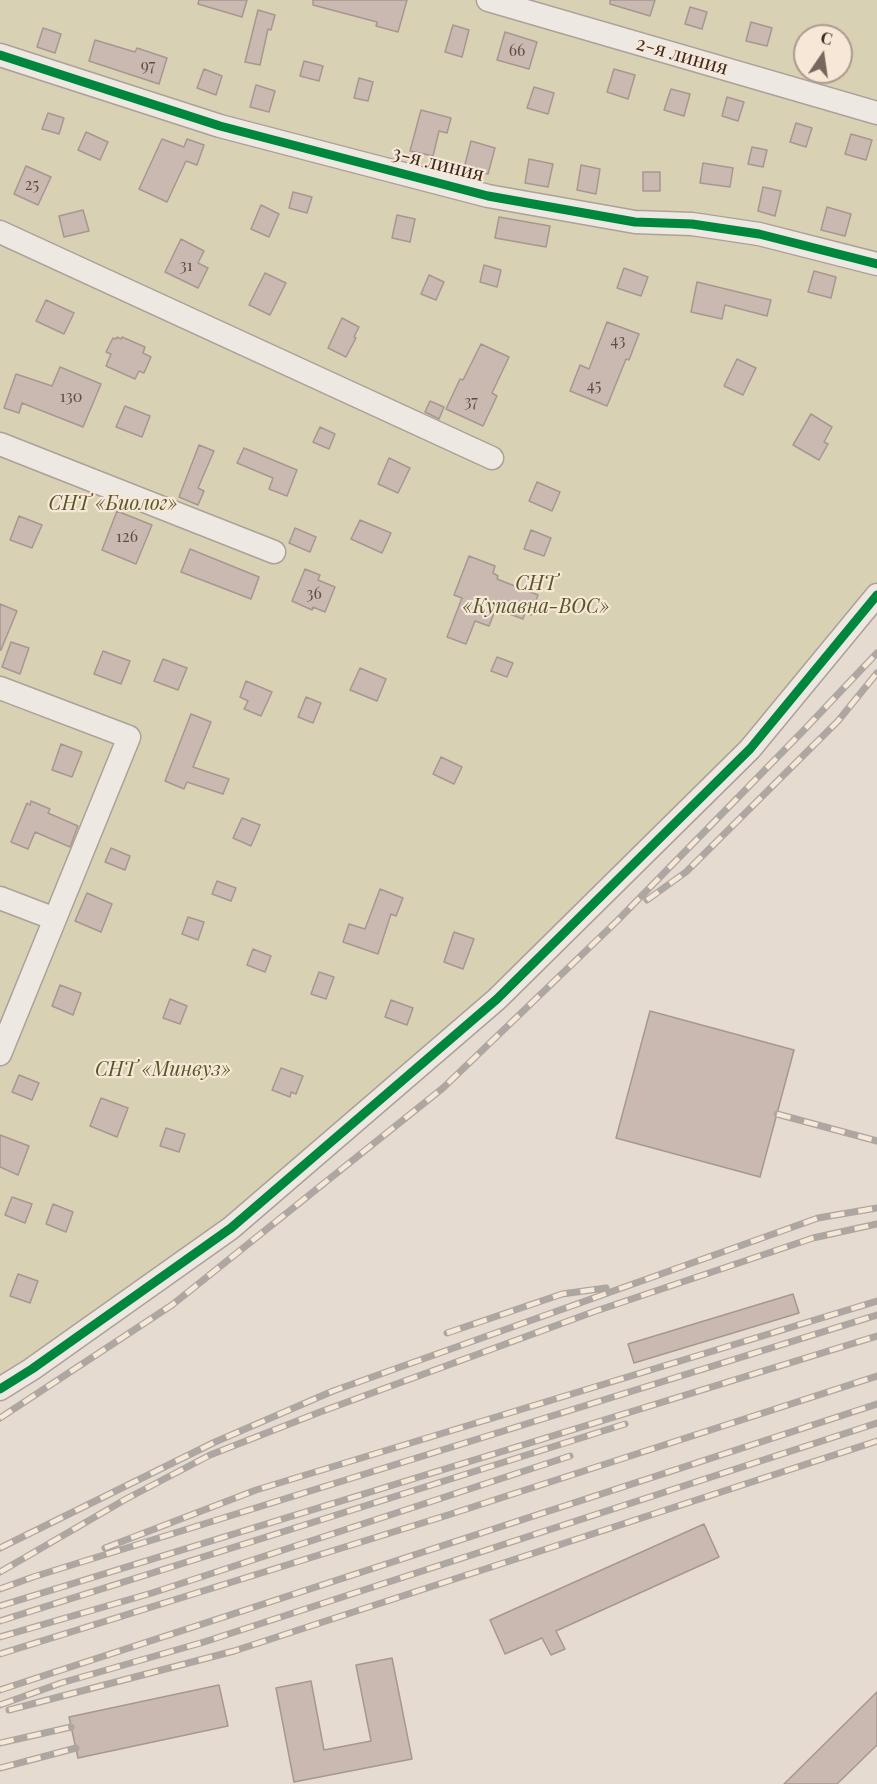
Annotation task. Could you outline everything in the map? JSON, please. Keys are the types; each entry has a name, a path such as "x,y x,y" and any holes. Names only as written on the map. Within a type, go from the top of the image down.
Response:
{"street":[{"name":"2-я линия","path":"488,0 877,113"},
{"name":"3-я линия","path":"0,55 220,126 488,196 635,222 692,224 759,234 877,264"},
{"path":"0,232 492,458"},
{"path":"0,444 274,552"},
{"path":"0,1389 32,1370 231,1228 497,999 750,748 877,595"},
{"path":"0,688 129,737 0,1054"},
{"path":"0,898 55,919"}],"green space":[{"path":"0,0 877,0 877,595 750,749 497,1000 231,1228 0,1389"}],"building":[{"path":"199,0 247,0 242,17 198,4"},
{"path":"313,0 407,0 398,32 376,26 377,22 313,5"},
{"path":"610,0 655,0 650,16 610,4"},
{"path":"690,7 707,12 702,29 685,24"},
{"path":"258,10 275,15 271,30 268,29 260,65 245,62"},
{"path":"751,22 772,28 767,46 746,41"},
{"path":"453,25 469,30 462,57 445,52"},
{"path":"43,28 61,34 55,53 37,47"},
{"path":"505,32 537,42 529,69 497,60"},
{"path":"95,40 135,52 137,48 167,58 159,84 89,61"},
{"path":"304,61 323,66 319,81 300,76"},
{"path":"204,69 222,76 216,95 197,88"},
{"path":"614,69 635,75 628,99 607,92"},
{"path":"359,78 373,82 368,101 354,98"},
{"path":"256,85 275,91 269,112 250,107"},
{"path":"534,87 554,93 548,114 527,108"},
{"path":"671,89 690,94 684,116 664,110"},
{"path":"727,97 744,102 738,121 722,116"},
{"path":"421,110 451,118 447,133 439,131 433,156 410,151"},
{"path":"48,113 64,118 59,134 42,129"},
{"path":"796,123 812,128 806,147 790,142"},
{"path":"86,132 108,142 100,160 78,150"},
{"path":"851,134 872,140 866,160 845,154"},
{"path":"162,139 184,147 187,139 204,145 197,165 186,161 167,202 139,189"},
{"path":"471,141 495,148 488,174 464,168"},
{"path":"752,147 767,150 763,167 748,164"},
{"path":"529,159 553,164 548,187 525,183"},
{"path":"703,163 733,168 730,187 700,183"},
{"path":"581,165 600,169 596,194 577,190"},
{"path":"26,166 51,177 38,205 14,194"},
{"path":"643,172 660,172 660,191 643,191"},
{"path":"763,187 781,191 775,216 758,211"},
{"path":"293,192 312,197 307,213 289,208"},
{"path":"261,205 279,214 269,237 251,229"},
{"path":"827,207 851,214 845,236 821,230"},
{"path":"83,210 89,231 64,237 59,216"},
{"path":"397,215 415,219 410,242 392,238"},
{"path":"499,217 550,226 546,247 495,238"},
{"path":"181,239 204,251 198,263 208,268 198,288 165,272"},
{"path":"484,265 501,270 497,287 480,282"},
{"path":"624,268 648,277 641,296 617,288"},
{"path":"814,271 836,277 831,298 808,292"},
{"path":"265,273 286,283 270,315 249,305"},
{"path":"429,275 444,282 436,300 421,294"},
{"path":"697,282 771,300 767,316 725,305 722,319 691,312"},
{"path":"46,300 74,313 64,334 36,321"},
{"path":"342,318 359,327 346,357 328,348"},
{"path":"607,322 639,334 607,406 570,391 580,365 589,369"},
{"path":"117,337 145,347 143,353 151,357 144,373 139,371 135,379 106,366 111,354 106,352 113,338"},
{"path":"481,344 509,357 492,393 497,396 483,426 446,409 460,379 463,380"},
{"path":"737,359 756,368 743,395 724,386"},
{"path":"60,367 101,384 83,427 22,403 19,413 4,408 16,374 52,386"},
{"path":"430,401 444,407 439,419 425,412"},
{"path":"125,406 150,416 142,437 116,427"},
{"path":"811,414 832,427 824,442 828,444 819,460 793,445"},
{"path":"320,427 335,434 329,449 313,442"},
{"path":"199,445 214,451 198,488 204,491 198,505 179,497"},
{"path":"244,448 297,470 287,496 269,489 273,478 237,463"},
{"path":"389,458 410,468 398,493 378,484"},
{"path":"537,482 560,492 552,511 529,501"},
{"path":"117,511 152,525 136,564 102,550"},
{"path":"19,516 42,525 32,548 10,540"},
{"path":"360,520 391,533 382,553 351,539"},
{"path":"295,528 316,537 310,552 289,543"},
{"path":"531,530 551,538 544,556 524,549"},
{"path":"190,549 259,577 251,599 181,572"},
{"path":"469,556 495,566 493,573 498,576 497,579 538,595 531,615 525,613 523,619 495,611 489,626 475,621 466,644 447,637 462,598 454,595"},
{"path":"305,569 320,575 318,580 335,587 325,612 313,607 312,610 292,601"},
{"path":"0,604 17,611 1,650 0,650"},
{"path":"11,642 29,648 20,674 2,667"},
{"path":"103,651 130,661 121,684 94,674"},
{"path":"497,657 513,663 507,677 491,671"},
{"path":"163,659 187,668 178,690 154,681"},
{"path":"360,668 386,679 377,701 350,690"},
{"path":"246,681 272,692 261,716 244,709 248,701 240,697"},
{"path":"306,697 321,703 313,723 298,717"},
{"path":"191,714 211,722 193,767 229,779 223,794 187,782 184,789 165,781"},
{"path":"61,744 82,752 72,777 52,770"},
{"path":"441,757 462,767 454,784 433,774"},
{"path":"31,801 50,809 48,813 78,826 70,847 35,832 28,849 11,842 27,803 30,805"},
{"path":"242,818 260,825 251,846 233,838"},
{"path":"111,848 130,856 125,870 105,862"},
{"path":"217,881 236,888 231,901 212,894"},
{"path":"380,889 403,898 396,916 391,914 378,954 343,942 349,924 365,929"},
{"path":"87,893 112,904 101,932 75,921"},
{"path":"188,917 204,922 198,940 182,934"},
{"path":"454,932 474,939 463,969 444,962"},
{"path":"253,949 271,956 265,972 247,965"},
{"path":"319,972 334,977 326,999 311,994"},
{"path":"60,985 81,993 73,1015 52,1006"},
{"path":"170,999 187,1006 180,1024 163,1018"},
{"path":"391,1000 413,1008 407,1025 385,1017"},
{"path":"650,1011 794,1050 760,1177 616,1138"},
{"path":"281,1068 303,1076 296,1094 291,1092 290,1097 272,1090"},
{"path":"19,1075 39,1083 32,1100 12,1092"},
{"path":"101,1098 128,1108 117,1137 90,1126"},
{"path":"166,1128 185,1134 179,1152 160,1146"},
{"path":"0,1135 29,1146 18,1175 0,1167"},
{"path":"12,1197 32,1204 25,1223 5,1215"},
{"path":"53,1204 73,1212 66,1232 46,1224"},
{"path":"18,1274 38,1281 30,1303 10,1296"},
{"path":"793,1294 799,1313 634,1363 628,1344"},
{"path":"704,1524 719,1557 556,1631 565,1649 551,1655 542,1638 505,1654 490,1620"},
{"path":"392,1658 412,1759 294,1782 276,1688 311,1681 324,1750 371,1741 356,1665"},
{"path":"219,1685 228,1726 78,1758 69,1717"},
{"path":"877,1692 877,1745 837,1784 784,1784"}],"railway":[{"path":"0,1418 172,1305 443,1088 617,921 877,653"},
{"path":"647,900 686,872 838,721 877,673"},
{"path":"777,1114 877,1141"},
{"path":"0,1548 215,1442 333,1391 818,1218 877,1208"},
{"path":"0,1572 126,1499 210,1455 320,1412 593,1312 813,1238 877,1224"},
{"path":"447,1333 562,1294 606,1288"},
{"path":"105,1548 256,1490 877,1301"},
{"path":"0,1589 877,1315"},
{"path":"0,1606 877,1336"},
{"path":"0,1654 448,1515 877,1376"},
{"path":"0,1690 877,1404"},
{"path":"0,1705 61,1683 204,1642 877,1423"},
{"path":"0,1621 625,1424"},
{"path":"9,1710 234,1651 877,1441"},
{"path":"0,1637 152,1593 570,1456"},
{"path":"0,1743 71,1727"},
{"path":"0,1768 76,1748"}],"cycle path":[{"path":"0,55 220,126 488,196 635,222 692,224 759,234 877,264"},
{"path":"0,1389 32,1369 231,1228 497,999 750,749 877,595"}],"park label":[{"name":"СНТ «Биолог»","path":"113,504"},
{"name":"СНТ «Купавна-ВОС»","path":"536,596"},
{"name":"СНТ «Минвуз»","path":"163,1070"}]}
